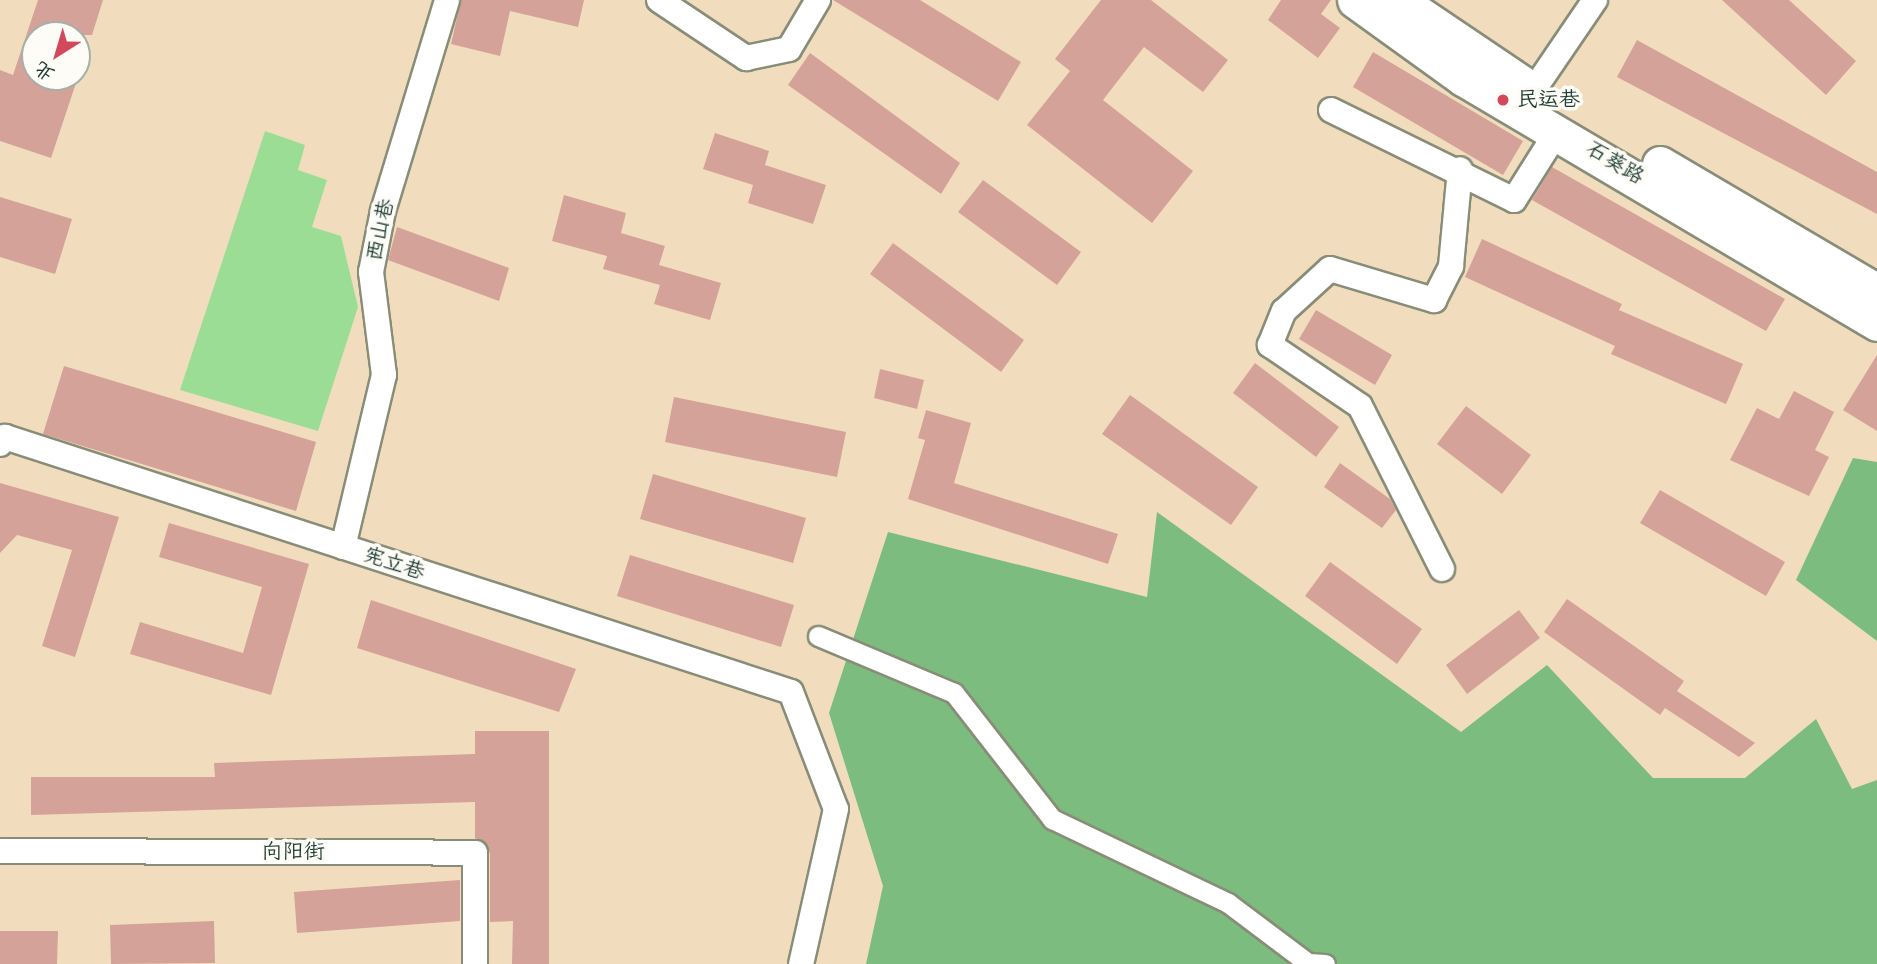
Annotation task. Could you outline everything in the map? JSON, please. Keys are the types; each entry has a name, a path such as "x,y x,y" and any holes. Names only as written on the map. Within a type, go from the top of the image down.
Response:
{"main road":[{"name":"石葵路","path":"1355,0 1463,78 1527,99 1558,130 1877,323"},
{"path":"1398,0 1527,99 1877,292"}],"street":[{"name":"西山巷","path":"342,547 384,375 374,260 447,0"},
{"path":"659,0 746,58 789,48 817,0"},
{"path":"1527,99 1595,0"},
{"path":"1331,110 1460,169 1514,200 1558,130"},
{"path":"1442,569 1360,406 1270,345 1284,311 1330,269 1434,300 1451,265 1460,169"},
{"name":"宪立巷","path":"0,444 5,437 791,692 836,809 802,964"},
{"path":"818,636 954,693 1052,819 1228,903 1308,963 1325,964"},
{"name":"向阳街","path":"0,851 475,853 474,964"}],"green space":[{"path":"265,131 305,145 298,170 327,180 312,227 341,236 358,307 318,431 180,390"},
{"path":"1853,458 1877,462 1877,641 1796,580"},
{"path":"1157,512 1461,732 1547,665 1653,778 1745,778 1816,719 1852,789 1877,780 1877,964 866,964 883,886 829,713 888,532 1147,597"}],"building":[{"path":"38,0 103,0 92,35 91,21 31,21"},
{"path":"461,0 584,0 578,27 510,11 500,56 451,44"},
{"path":"833,0 920,0 1021,62 998,101"},
{"path":"1101,0 1151,0 1228,60 1203,92 1144,47 1103,100 1193,171 1152,223 1027,125 1070,71 1055,59"},
{"path":"1281,0 1331,0 1321,14 1340,28 1318,58 1268,20"},
{"path":"1722,0 1789,0 1856,61 1826,95"},
{"path":"1637,40 1877,172 1877,214 1617,77"},
{"path":"21,51 21,91 73,91 51,158 0,141 0,70 13,75"},
{"path":"1373,52 1523,141 1503,175 1353,87"},
{"path":"810,53 960,163 941,194 788,85"},
{"path":"715,133 769,151 765,165 826,185 813,224 748,203 753,185 703,169"},
{"path":"1552,167 1785,299 1766,331 1532,200"},
{"path":"983,180 1081,252 1057,285 958,212"},
{"path":"564,195 626,213 621,233 665,246 659,265 721,283 710,320 654,304 660,285 603,269 607,256 552,241"},
{"path":"0,197 72,219 55,274 0,257"},
{"path":"397,227 509,268 499,301 388,260"},
{"path":"1482,239 1622,304 1619,310 1743,364 1726,404 1611,354 1615,346 1465,277"},
{"path":"893,243 1024,340 1001,372 870,274"},
{"path":"1316,310 1392,355 1375,385 1299,339"},
{"path":"1877,355 1877,431 1843,410"},
{"path":"1255,363 1339,427 1316,457 1233,393"},
{"path":"64,366 316,442 296,511 43,434"},
{"path":"880,369 924,380 917,409 874,398"},
{"path":"1794,391 1834,412 1815,450 1829,457 1809,496 1730,460 1757,408 1779,419"},
{"path":"1130,395 1258,487 1231,525 1102,434"},
{"path":"674,397 846,432 837,477 665,442"},
{"path":"1466,406 1531,455 1502,494 1437,444"},
{"path":"926,410 971,423 954,483 1118,534 1108,564 908,499 925,440 918,438"},
{"path":"1340,463 1390,499 1396,510 1382,528 1324,487"},
{"path":"653,474 806,518 793,563 640,519"},
{"path":"0,483 119,517 75,657 42,646 72,550 17,535 0,553"},
{"path":"1660,490 1785,562 1766,596 1640,523"},
{"path":"169,523 309,564 271,695 130,654 140,622 243,653 262,587 159,557"},
{"path":"630,555 794,605 781,647 617,596"},
{"path":"1330,562 1422,629 1397,664 1305,596"},
{"path":"1567,599 1684,681 1677,691 1755,743 1739,757 1665,708 1660,715 1544,632"},
{"path":"371,600 576,669 559,712 357,648"},
{"path":"1519,610 1540,638 1467,694 1446,665"},
{"path":"475,731 549,731 549,964 512,964 513,921 490,922 490,853 475,838 475,802 31,815 31,777 215,777 214,763 475,754"},
{"path":"460,880 460,921 297,933 294,892"},
{"path":"214,921 215,963 111,964 110,925"},
{"path":"0,931 58,931 57,964 0,964"}],"place":[{"name":"民运巷","path":"1503,100"}]}
